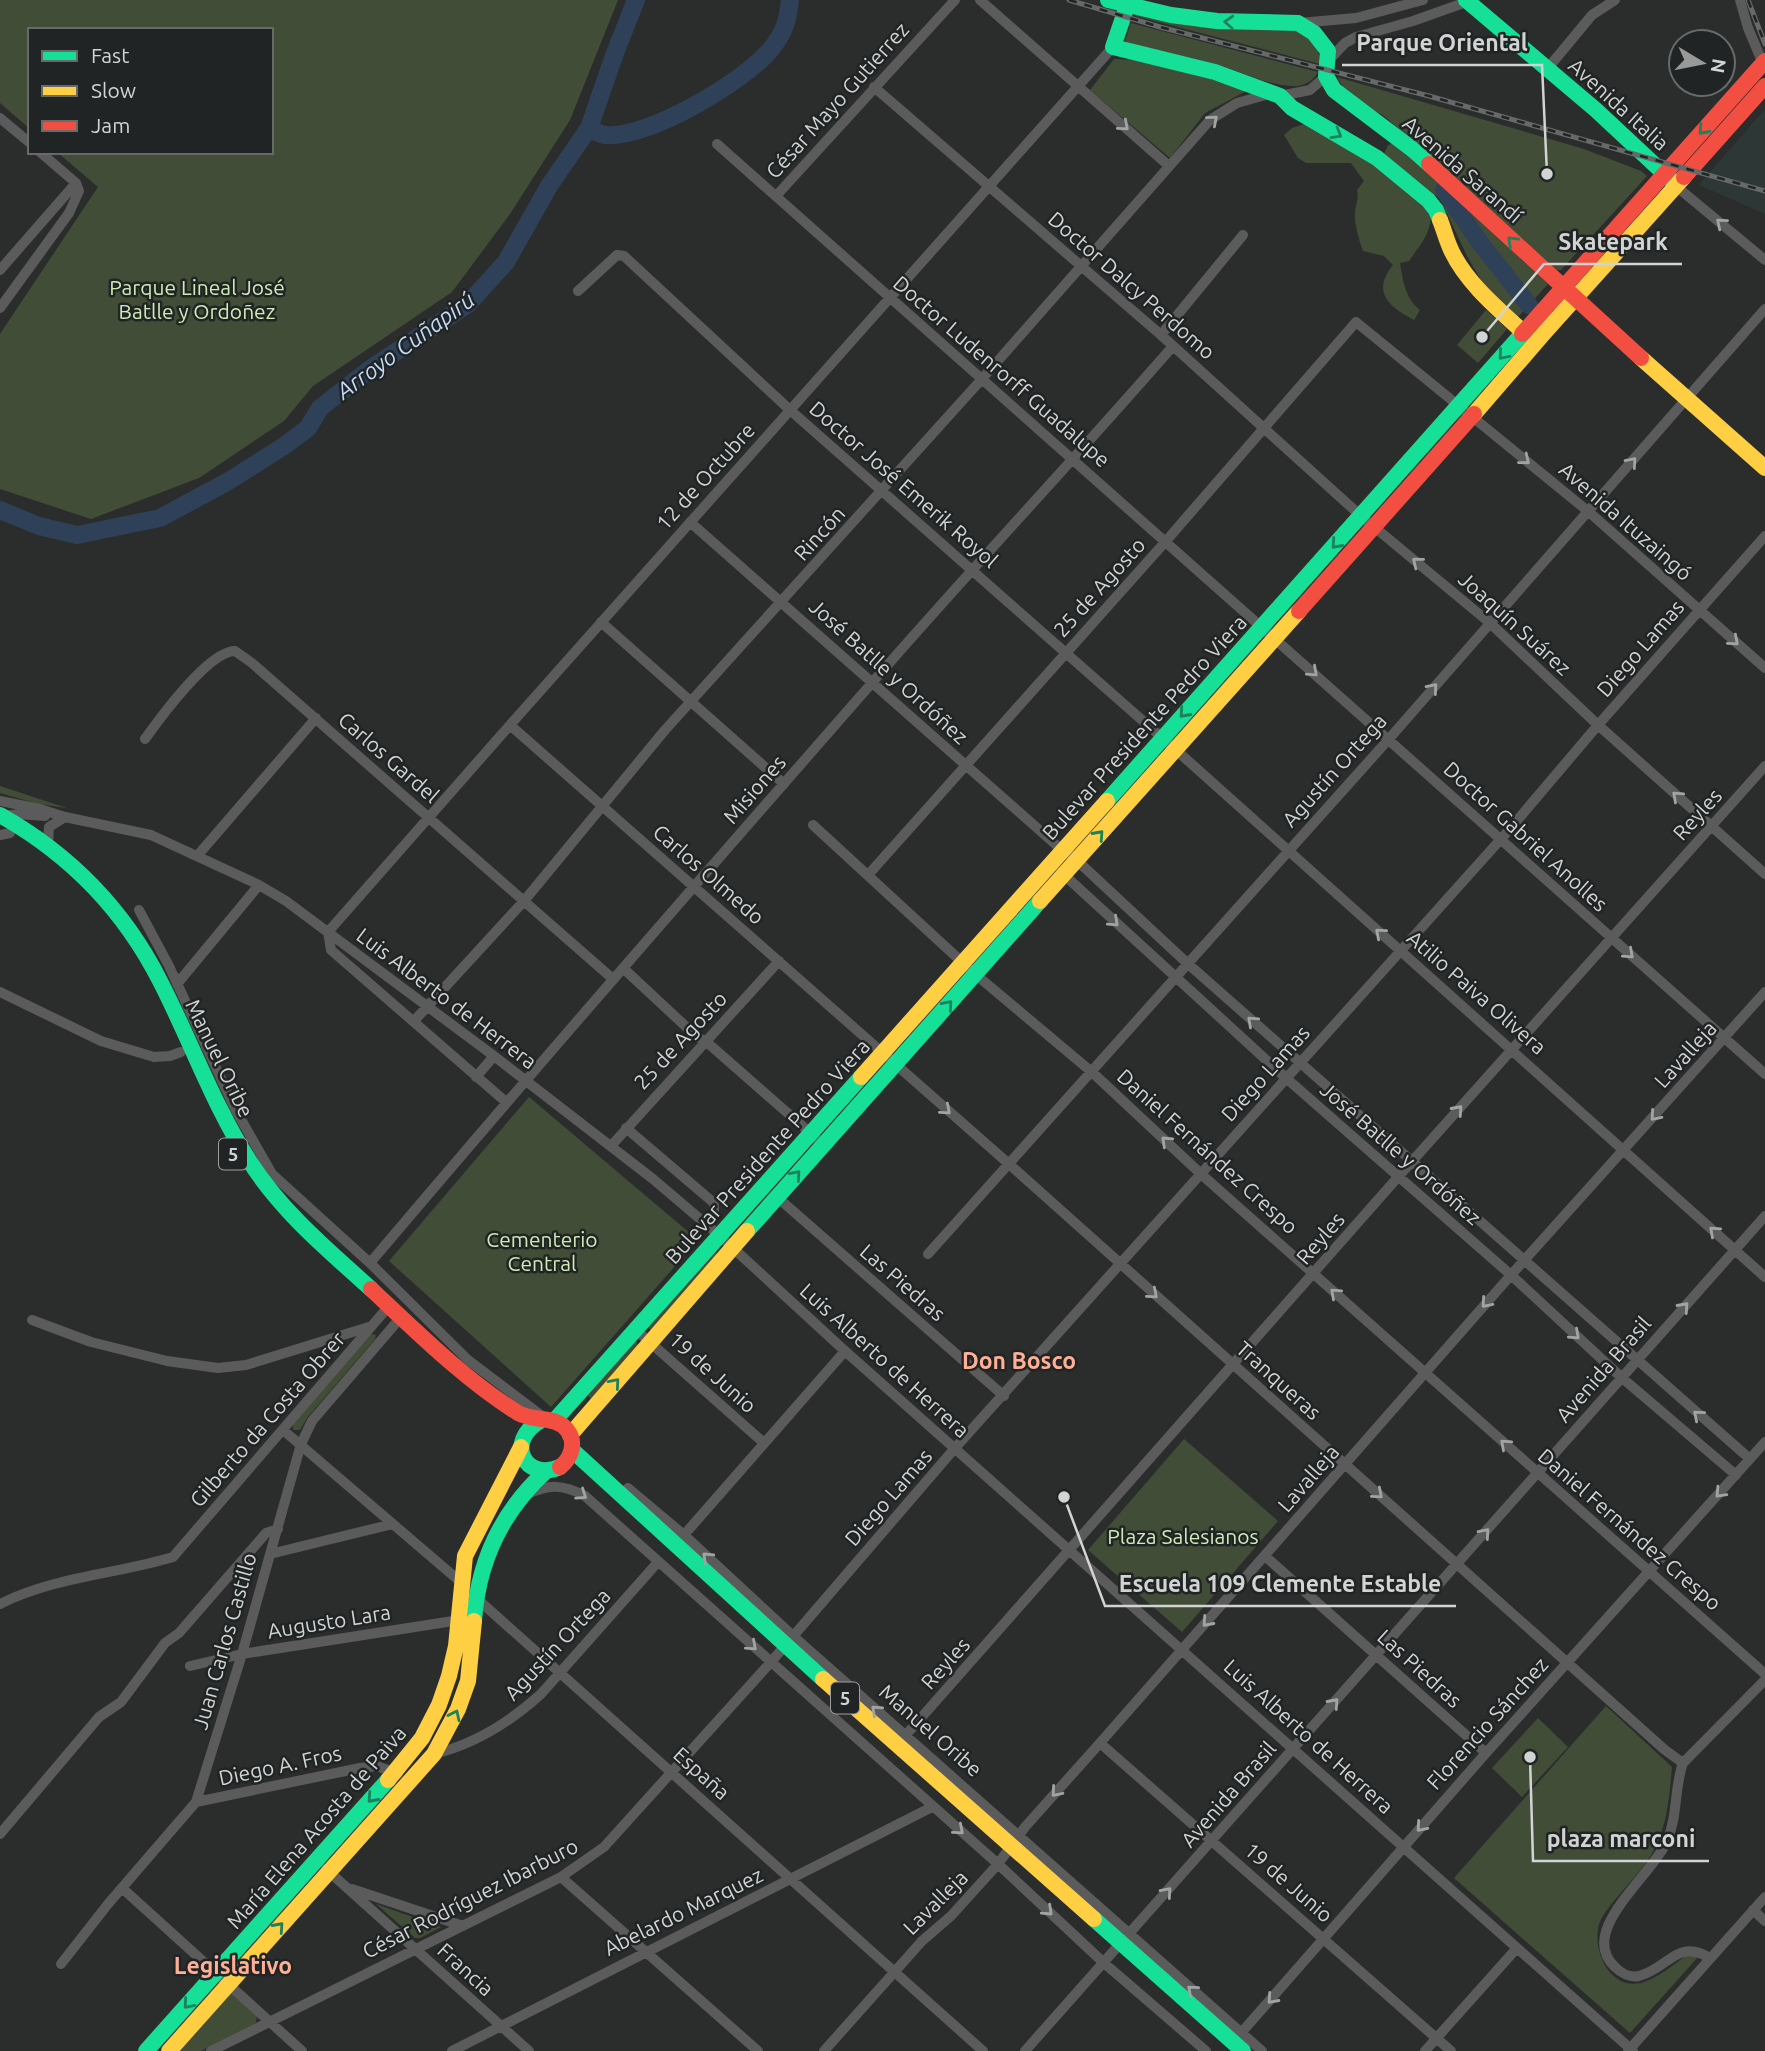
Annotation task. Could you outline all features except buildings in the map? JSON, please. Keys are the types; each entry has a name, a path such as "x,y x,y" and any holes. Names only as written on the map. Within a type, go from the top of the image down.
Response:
{"main road":[{"path":"1108,0 1171,15 1217,21 1298,23"},
{"name":"Avenida Italia","path":"1469,1 1548,68 1677,187"},
{"path":"1128,3 1113,47 1215,72 1275,95 1292,108 1377,158 1428,200 1436,210 1452,252 1463,270 1522,331"},
{"name":"Avenida Sarandí","path":"1298,23 1321,40 1328,51 1327,68 1334,90 1397,137 1483,213 1568,294 1765,468"},
{"name":"Bulevar Presidente Pedro Viera","path":"547,1420 576,1396 636,1330 714,1231 895,1065 1472,417 1533,343 1568,294 1664,173 1764,64"},
{"name":"Bulevar Presidente Pedro Viera","path":"571,1442 590,1412 777,1197 817,1138 882,1053 962,962 1458,407 1522,331 1568,294 1677,187 1765,86"},
{"path":"1377,158 1381,142 1389,137 1397,137"},
{"name":"Manuel Oribe","path":"2,821 48,844 96,889 122,920 145,952 160,981 220,1111 265,1183 284,1208 387,1318 522,1416 564,1426 571,1442 782,1649"},
{"name":"Manuel Oribe","path":"2,821 78,885 112,922 146,978 239,1166 292,1232 511,1427 521,1445 521,1454 529,1465 588,1482 1009,1850 1223,2051"},
{"path":"576,1396 588,1399 590,1412"},
{"path":"521,1445 528,1427 547,1420"},
{"path":"552,1470 567,1461 571,1442"},
{"name":"María Elena Acosta de Paiva","path":"169,2051 222,1977 317,1860 402,1777 434,1754 462,1699 472,1656 461,1582 465,1556 521,1445"},
{"name":"María Elena Acosta de Paiva","path":"146,2051 329,1872 402,1777 435,1716 476,1599 480,1574 491,1545 504,1519 519,1498 552,1470"},
{"name":"Manuel Oribe","path":"1117,1949 1243,2051"}],"street":[{"name":"César Mayo Gutierrez","path":"776,196 955,0"},
{"path":"980,0 1169,166"},
{"path":"1298,23 1356,18 1423,0"},
{"path":"1548,68 1592,15 1615,0"},
{"path":"1740,0 1764,64"},
{"path":"1356,18 1363,34 1413,21 1469,1"},
{"name":"Rincón","path":"414,1021 524,901 692,701 1210,120 1246,99 1310,90 1345,43 1363,34"},
{"name":"12 de Octubre","path":"328,932 1113,47"},
{"name":"Doctor Dalcy Perdomo","path":"874,87 1161,335 1361,516"},
{"path":"0,118 28,142"},
{"name":"Doctor Ludenrorff Guadalupe","path":"717,144 1262,627"},
{"path":"0,307 69,213 79,191 76,183 42,154"},
{"path":"0,270 76,183"},
{"path":"1677,187 1765,260"},
{"path":"1161,335 1243,235"},
{"name":"Doctor José Emerik Royol","path":"578,291 617,256 624,256 790,410 1162,737"},
{"name":"Agustín Ortega","path":"928,1254 1093,1073 1187,963 1388,740 1765,309"},
{"name":"Avenida Ituzaingó","path":"1356,322 1589,512 1765,668"},
{"name":"25 de Agosto","path":"868,875 1265,430 1356,322"},
{"name":"Misiones","path":"370,1263 524,1079 872,682 1074,460 1173,346"},
{"name":"Joaquín Suárez","path":"1361,516 1490,623 1598,725 1765,874"},
{"name":"José Batlle y Ordóñez","path":"690,522 1062,850 1070,854 1187,963 1749,1460"},
{"name":"Diego Lamas","path":"782,1649 955,1448 1121,1266 1500,840 1765,536"},
{"path":"601,622 784,784"},
{"name":"Doctor Gabriel Anolles","path":"1262,627 1765,1074"},
{"name":"Carlos Gardel","path":"145,739 176,698 213,661 229,651 234,651 253,663 613,979"},
{"path":"198,855 316,718"},
{"name":"Carlos Olmedo","path":"510,725 882,1053"},
{"name":"Atilio Paiva Olivera","path":"1162,737 1765,1277"},
{"name":"Reyles","path":"905,1736 1765,766"},
{"name":"Luis Alberto de Herrera","path":"2,821 40,809 151,835 198,855 286,901 494,1056 611,1146 714,1231 1631,2050"},
{"path":"2,821 19,814 65,817"},
{"path":"48,844 49,827 65,817"},
{"name":"Daniel Fernández Crespo","path":"813,825 975,974 1093,1073 1201,1174 1765,1674"},
{"path":"1062,850 1057,860 1063,876"},
{"name":"José Batlle y Ordóñez","path":"1063,876 1286,1078 1511,1275 1621,1377 1736,1475"},
{"path":"177,984 259,885"},
{"name":"Manuel Oribe","path":"139,910 177,984 219,1076 261,1156 281,1184 370,1263 468,1360 547,1420"},
{"path":"328,932 331,950 506,1102"},
{"name":"25 de Agosto","path":"611,1146 779,961"},
{"path":"623,968 817,1138"},
{"path":"0,992 101,1041 154,1057 181,1052"},
{"name":"Lavalleja","path":"824,2051 922,1941 951,1916 1100,1742 1511,1275 1765,992"},
{"path":"443,1048 458,1030"},
{"name":"Tranqueras","path":"882,1053 1665,1750 1683,1763"},
{"path":"475,1077 494,1056"},
{"path":"626,1128 714,1203 714,1231"},
{"path":"261,1156 265,1183"},
{"name":"Las Piedras","path":"777,1197 1004,1395"},
{"name":"Avenida Brasil","path":"1025,2051 1765,1216"},
{"path":"32,1320 90,1342 167,1361 218,1368 246,1365 387,1318"},
{"name":"Gilberto da Costa Obrer","path":"0,1604 38,1588 142,1567 173,1557 283,1430 387,1318"},
{"name":"Juan Carlos Castillo","path":"61,1964 196,1802 242,1654 301,1444 312,1421 387,1318"},
{"name":"19 de Junio","path":"636,1330 764,1443"},
{"path":"684,1535 845,1350"},
{"name":"España","path":"283,1430 461,1582 476,1599 983,2051"},
{"name":"Manuel Oribe","path":"571,1442 684,1535 782,1649 905,1736 1009,1850 1117,1949 1241,2033 1262,2051"},
{"name":"Florencio Sánchez","path":"1241,2033 1566,1662 1765,1442"},
{"path":"519,1498 542,1487 558,1485 571,1488 585,1496 658,1562 782,1649 932,1807 1009,1850 1117,1949 1206,2051"},
{"path":"270,1554 393,1524"},
{"path":"0,1834 99,1717 121,1702 165,1643 179,1633 266,1534 278,1529"},
{"name":"Las Piedras","path":"1265,1556 1486,1753"},
{"name":"Agustín Ortega","path":"434,1754 456,1749 519,1714 541,1695 658,1562"},
{"name":"Augusto Lara","path":"190,1667 242,1654 468,1619"},
{"name":"César Rodríguez Ibarburo","path":"211,2051 561,1877 604,1847 782,1649"},
{"path":"1710,1958 1688,1949 1652,1970 1631,1976 1615,1968 1608,1960 1603,1949 1606,1926 1667,1843 1675,1812 1679,1772 1683,1763 1765,1680"},
{"name":"19 de Junio","path":"1100,1742 1451,2051"},
{"name":"Diego A. Fros","path":"196,1802 360,1768 377,1766 402,1777"},
{"name":"Abelardo Marquez","path":"452,2051 932,1807"},
{"name":"Francia","path":"317,1860 529,2051"},
{"path":"561,1877 758,2051"},
{"name":"Francia","path":"346,1887 463,1926"},
{"path":"122,1888 302,2051"},
{"path":"1631,2050 1765,1897"},
{"path":"1753,1910 1765,1921"},
{"path":"1425,2051 1517,1948"}],"shaded area":[{"path":"1765,109 1765,214 1699,185"}],"green space":[{"name":"Parque Lineal José Batlle y Ordoñez","path":"0,0 618,0 570,120 510,214 452,292 313,386 284,421 199,478 91,519 0,489 0,334 98,187 59,154 273,154 273,28 28,28 28,127 0,103"},
{"path":"1135,16 1289,28 1301,33 1315,45 1320,64"},
{"path":"1131,23 1318,72 1310,81 1299,86 1273,83 1208,62 1134,46 1125,41"},
{"path":"1114,59 1136,60 1250,89 1205,113 1170,158 1090,90"},
{"path":"1337,77 1584,149 1641,171 1647,176 1561,270 1557,270 1384,116 1361,103 1343,87"},
{"path":"1307,123 1372,164 1402,187 1431,215 1427,234 1420,245 1409,261 1400,263 1408,295 1420,310 1414,320 1397,310 1383,291 1383,283 1393,265 1384,256 1363,251 1357,232 1355,209 1357,190 1364,181 1351,163 1306,163 1298,158 1284,135 1292,128"},
{"path":"1395,143 1548,284 1518,317 1494,298 1481,280 1440,199 1384,154 1388,145"},
{"path":"1486,310 1507,329 1478,363 1457,345"},
{"path":"0,786 67,808 38,804 0,793"},
{"name":"Cementerio Central","path":"529,1097 698,1240 551,1407 389,1261"},
{"path":"712,1252 718,1254 653,1331 650,1330 648,1324"},
{"path":"371,1334 376,1335 375,1339 307,1418 300,1430 293,1430 293,1425"},
{"path":"636,1341 639,1347 592,1400 586,1394"},
{"name":"Plaza Salesianos","path":"1184,1439 1278,1521 1182,1632 1088,1550"},
{"path":"1606,1706 1672,1767 1666,1815 1654,1849 1599,1924 1597,1934 1601,1956 1612,1974 1630,1984 1653,1978 1687,1955 1698,1957 1630,2033 1454,1878"},
{"path":"1538,1718 1568,1747 1522,1797 1492,1768"},
{"path":"376,1904 441,1927 415,1938"},
{"path":"231,1993 257,2016 256,2023 201,2051 175,2051"}],"waterway":[{"name":"Arroyo Cuñapirú","path":"0,510 39,526 77,535 160,518 227,482 284,446 308,428 320,408 370,369 468,304 506,262 549,186 589,128 636,0"},
{"path":"589,128 604,135 622,134 644,128 668,119 717,92 771,49 785,26 790,0"},
{"path":"1444,190 1481,244 1529,305"}],"railway":[{"path":"1069,0 1160,27 1429,96 1765,191"},
{"path":"1748,0 1765,44"}],"traffic: fast":[{"path":"1108,0 1171,15 1217,21 1298,23 1314,33 1328,51 1326,76 1334,90 1429,164"},
{"path":"1466,0 1596,110 1671,180"},
{"path":"1127,6 1113,47 1215,72 1280,96 1292,108 1377,158 1428,200 1440,220"},
{"path":"1107,801 1522,334"},
{"path":"0,815 49,847 112,908 146,955 213,1096 250,1162 291,1214 371,1289"},
{"path":"747,1231 1040,901"},
{"path":"554,1421 861,1077"},
{"path":"540,1421 529,1429 523,1439 523,1457 537,1469 560,1467"},
{"path":"572,1450 823,1679"},
{"path":"474,1621 481,1578 495,1539 516,1503 546,1471"},
{"path":"146,2051 388,1780"},
{"path":"1094,1919 1243,2051"}],"traffic: slow":[{"path":"1474,414 1684,177"},
{"path":"1440,220 1452,252 1466,274 1522,331"},
{"path":"1641,358 1765,468"},
{"path":"1040,901 1299,611"},
{"path":"861,1077 1107,801"},
{"path":"570,1435 747,1231"},
{"path":"388,1780 422,1738 439,1705 456,1646 465,1556 521,1447"},
{"path":"169,2051 434,1754 458,1709 468,1681 474,1621"},
{"path":"823,1679 1094,1919"}],"traffic: jam":[{"path":"1522,334 1765,61"},
{"path":"1684,177 1765,86"},
{"path":"1429,164 1641,358"},
{"path":"1299,611 1474,414"},
{"path":"371,1289 442,1354 498,1400 524,1416 551,1420 562,1425 570,1435 572,1445 570,1455 560,1467"}],"place":[{"name":"Parque Oriental","path":"1547,174"},
{"name":"Skatepark","path":"1482,337"},
{"name":"Escuela 109 Clemente Estable","path":"1064,1497"},
{"name":"plaza marconi","path":"1530,1757"}],"district":[{"name":"Don Bosco","path":"1019,1360"},
{"name":"Legislativo","path":"233,1965"}]}
